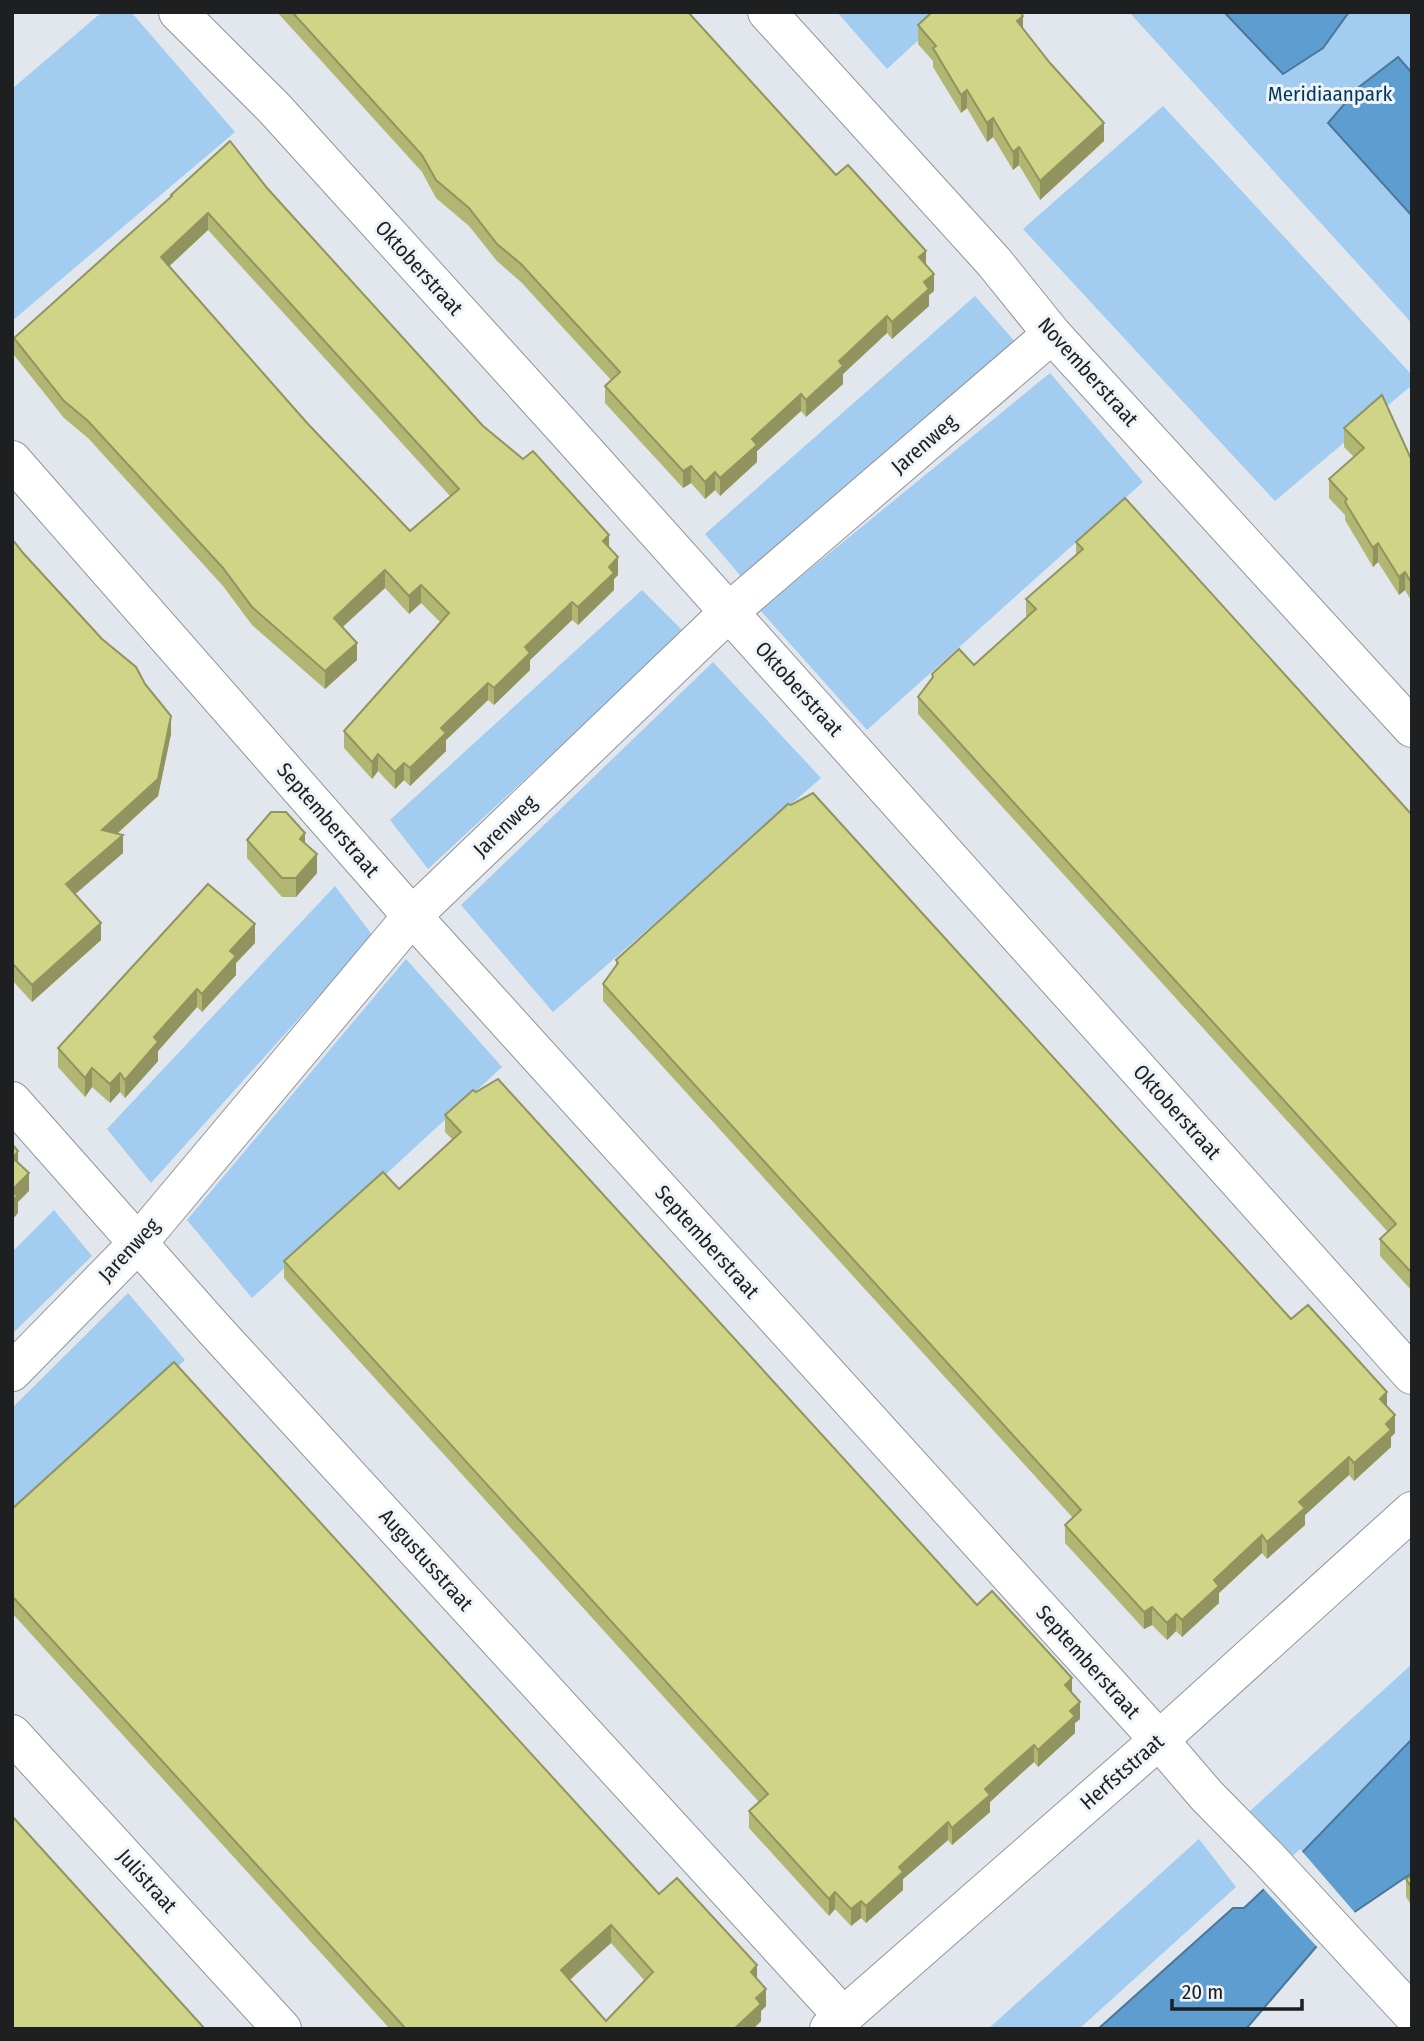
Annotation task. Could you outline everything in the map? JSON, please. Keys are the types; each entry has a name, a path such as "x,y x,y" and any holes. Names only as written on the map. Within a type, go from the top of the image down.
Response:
{"street":[{"name":"Oktoberstraat","path":"178,12 275,108 730,611 1412,1375"},
{"name":"Novemberstraat","path":"767,12 994,262 1052,334 1412,728"},
{"name":"Jarenweg","path":"12,1372 138,1243 412,916 730,611 1052,334"},
{"name":"Septemberstraat","path":"12,460 412,916 1206,1795 1412,2014"},
{"name":"Augustusstraat","path":"12,1101 836,2023"},
{"name":"Herfststraat","path":"836,2023 1159,1740 1412,1511"},
{"name":"Julistraat","path":"12,1734 282,2029"}],"green space":[{"path":"102,12 131,12 235,132 12,321 12,89"},
{"path":"837,12 949,12 887,69"},
{"name":"Meridiaanpark","path":"1129,12 1412,12 1412,324 1408,319"},
{"path":"1163,106 1412,375 1412,385 1275,501 1023,229"},
{"path":"975,296 1017,344 744,580 705,534"},
{"path":"1050,373 1143,482 867,730 760,610"},
{"path":"642,590 684,632 428,869 390,820"},
{"path":"713,662 821,778 553,1012 461,905"},
{"path":"335,886 373,936 151,1183 107,1129"},
{"path":"406,959 502,1067 252,1298 187,1220"},
{"path":"54,1210 92,1256 12,1334 12,1252"},
{"path":"128,1293 185,1360 12,1513 12,1408"},
{"path":"1412,1664 1412,1739 1296,1859 1250,1811"},
{"path":"1199,1839 1236,1887 1079,2029 988,2029"}],"shaded area":[{"path":"1224,12 1349,12 1323,48 1283,74"},
{"path":"1398,57 1412,73 1412,216 1328,123 1359,87"},
{"path":"1412,1739 1412,1873 1334,1926 1246,2029 1098,2029 1233,1908 1244,1908 1296,1859"}],"pier":[{"path":"1300,1849 1357,1915 1337,1929 1319,1949 1261,1886"}],"building":[{"path":"292,12 688,12 836,175 848,165 926,251 919,257 934,274 924,282 929,289 892,322 887,316 839,361 843,366 806,400 801,394 752,439 757,445 720,478 715,472 705,482 691,466 683,471 605,386 620,372 521,264 497,244 469,208 436,180 422,155"},
{"path":"932,12 1020,12 1023,16 1017,21 1050,63 1104,123 1040,181 1019,147 1013,152 993,118 987,123 967,90 961,95 933,48 936,46 918,25"},
{"path":"230,141 267,188 483,426 523,459 533,451 609,535 603,541 618,557 609,567 614,573 578,607 572,602 525,647 530,653 494,688 488,683 441,728 446,733 410,768 404,763 395,772 378,754 372,762 344,731 449,613 421,585 409,596 385,570 334,618 357,643 325,671 252,607 223,568 88,421 64,401 14,338","holes":["208,213 459,489 410,531 308,424 161,257"]},
{"path":"1382,395 1412,461 1412,584 1405,572 1399,577 1378,543 1373,548 1345,502 1347,499 1329,479 1364,448 1344,428"},
{"path":"1125,498 1412,815 1412,1273 1380,1239 1396,1224 918,697 933,677 932,674 959,649 974,665 1036,609 1026,599 1083,549 1076,542"},
{"path":"12,539 102,639 136,667 145,684 171,716 158,779 102,830 123,835 66,884 101,923 32,985 12,963"},
{"path":"813,793 1291,1319 1308,1305 1387,1392 1380,1399 1395,1415 1386,1424 1391,1430 1354,1463 1349,1457 1299,1502 1305,1508 1267,1542 1262,1535 1214,1580 1219,1586 1182,1620 1176,1614 1167,1623 1152,1607 1144,1612 1065,1525 1081,1510 603,984 618,963 616,960 788,804 791,805"},
{"path":"271,812 286,812 305,833 300,839 317,854 296,878 282,878 247,840"},
{"path":"208,884 255,924 230,951 236,956 202,994 197,989 154,1037 158,1042 125,1080 120,1073 110,1084 92,1068 85,1078 58,1048"},
{"path":"498,1079 977,1605 992,1591 1072,1678 1065,1685 1080,1702 1070,1711 1075,1716 1038,1750 1034,1745 1009,1767 985,1789 990,1795 952,1828 948,1822 899,1867 903,1872 866,1906 861,1901 851,1909 835,1892 829,1899 749,1811 768,1794 284,1261 383,1172 399,1189 461,1132 445,1115 473,1090 476,1092"},
{"path":"12,1144 18,1151 13,1158 29,1173 12,1190"},
{"path":"174,1362 659,1894 677,1878 757,1965 751,1972 766,1989 756,1998 761,2004 734,2029 406,2029 12,1596 12,1509","holes":["611,1925 653,1972 606,2021 561,1970"]},
{"path":"12,1816 205,2029 12,2029"},
{"path":"1412,1875 1412,1888 1406,1879"}]}
